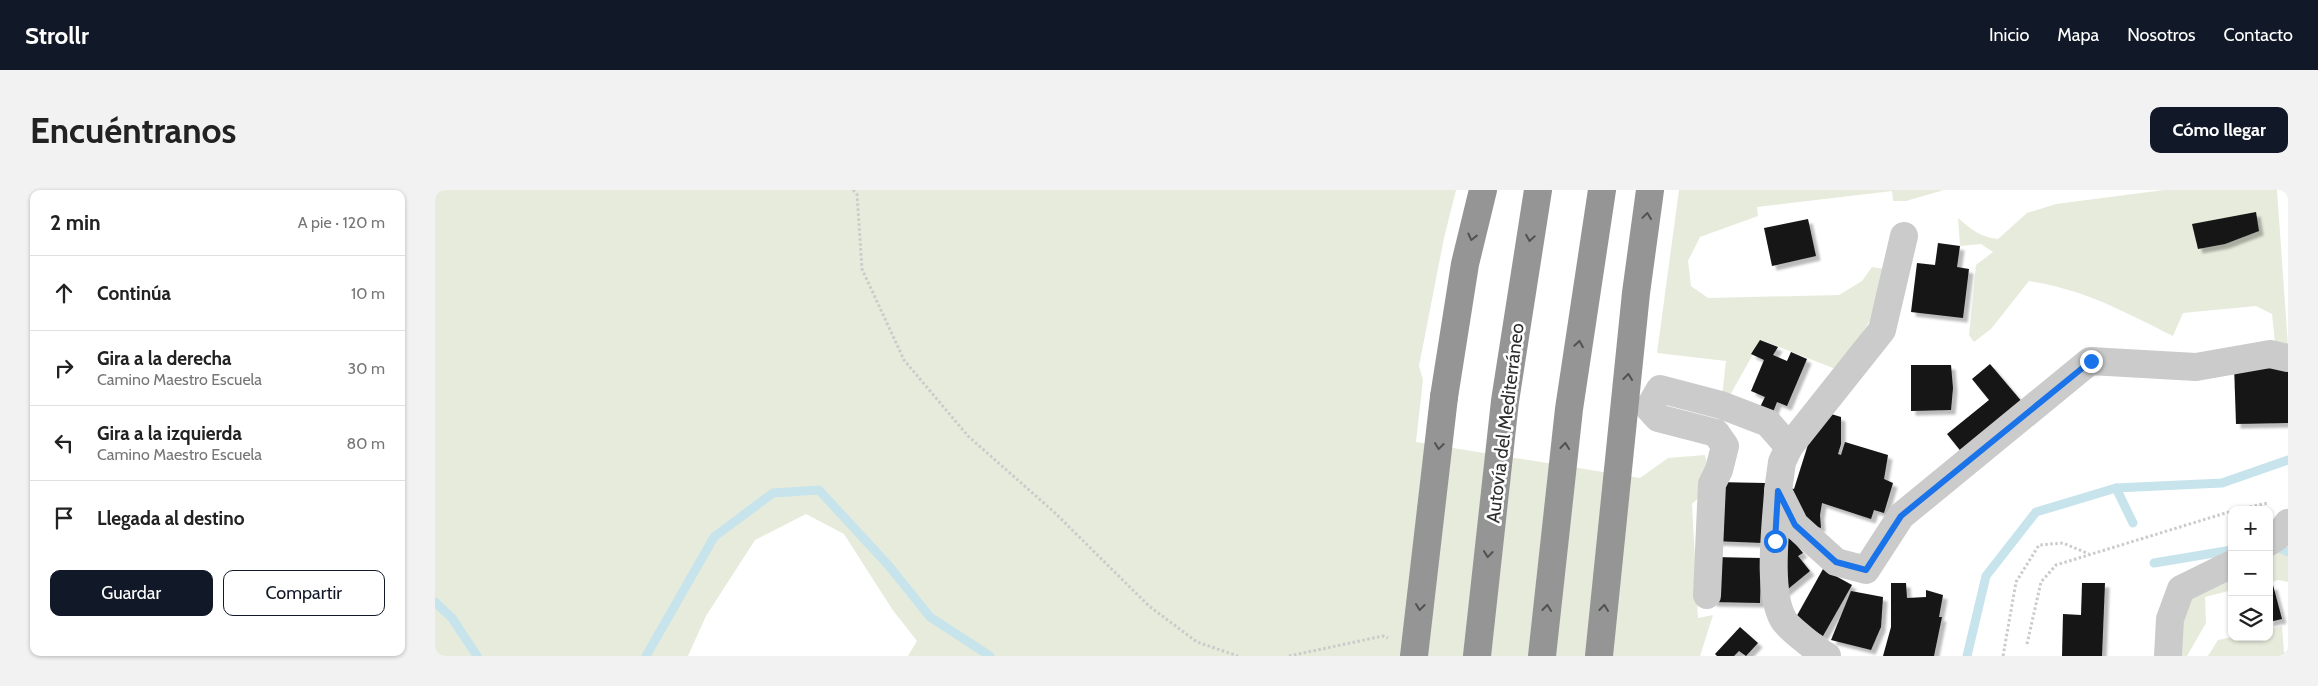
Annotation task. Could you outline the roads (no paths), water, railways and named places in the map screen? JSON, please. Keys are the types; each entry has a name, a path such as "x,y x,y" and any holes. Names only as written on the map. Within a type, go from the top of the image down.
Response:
{"highway":[{"path":"1414,656 1445,397 1465,264 1483,190"},
{"name":"Autovía del Mediterráneo","path":"1477,656 1505,401 1538,190"},
{"path":"1542,656 1569,409 1602,190"},
{"path":"1599,656 1636,293 1650,190"}],"street":[{"path":"1827,656 1783,620 1775,589 1775,541 1782,462 1789,447 1882,330 1903,236"},
{"path":"1778,491 1795,525 1836,562 1866,570 1901,516 2091,361 2196,367 2271,354 2288,358"},
{"path":"1707,595 1712,484 1719,470 1725,446 1716,433 1658,418 1649,408 1660,389 1721,405 1768,423 1789,447"},
{"path":"2273,539 2288,523"},
{"path":"2168,656 2170,619 2181,589 2228,566"}],"waterway":[{"path":"1967,656 1986,576 2036,512 2116,488 2222,483 2288,460"},
{"path":"2116,488 2133,523"},
{"path":"646,656 714,537 773,493 819,490 889,566 930,617 990,656"},
{"path":"2273,545 2288,552"},
{"path":"2154,563 2228,551"},
{"path":"435,602 452,618 477,656"}]}
